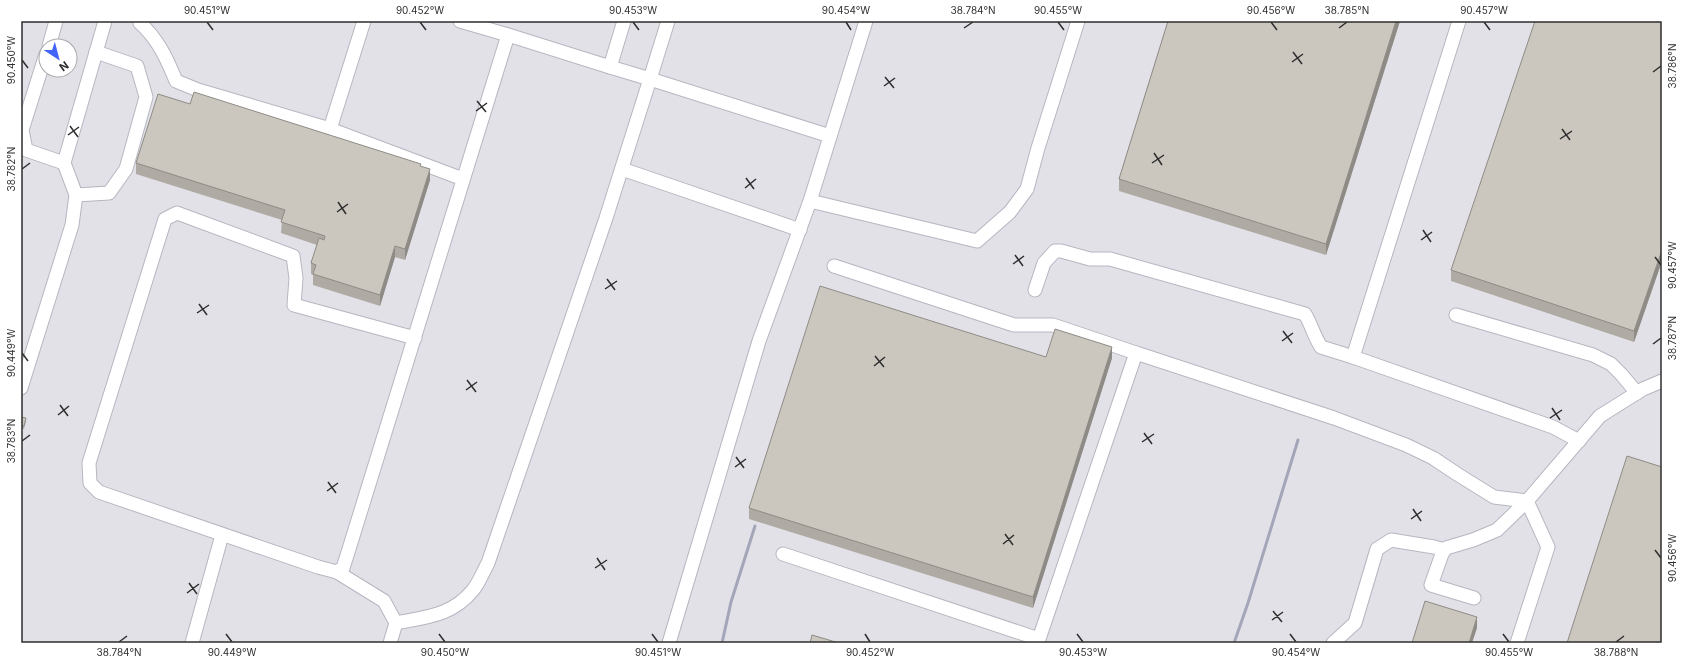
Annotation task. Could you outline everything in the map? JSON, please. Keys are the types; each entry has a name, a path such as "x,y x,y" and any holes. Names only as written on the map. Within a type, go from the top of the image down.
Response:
{"street":[{"path":"51,38 56,21"},
{"path":"21,388 72,225 76,195 64,163 105,21"},
{"path":"141,21 140,23 150,32 164,54 176,81 198,90 330,129 464,180"},
{"path":"330,129 364,21"},
{"path":"460,21 830,136"},
{"path":"610,68 624,21"},
{"path":"396,623 438,615 454,609 474,590 488,563 508,508 622,168 668,21"},
{"path":"669,643 759,341 810,201 866,21"},
{"path":"810,201 977,241 1010,212 1027,188 1078,21"},
{"path":"1353,356 1459,21"},
{"path":"337,572 343,568 508,35"},
{"path":"76,195 109,193 126,169 146,97 137,66 96,52"},
{"path":"38,78 22,130 26,150 64,163"},
{"path":"622,168 800,230"},
{"path":"390,643 396,623 384,601 337,572 222,535 99,492 90,483 89,463 165,219 177,213 293,256 296,278 294,305 414,338"},
{"path":"1035,290 1044,263 1055,251 1061,251 1090,259 1110,259 1305,314 1321,347 1353,356 1553,427 1579,441"},
{"path":"834,266 1014,326 1053,325 1334,418 1406,445 1433,458 1494,497 1527,501"},
{"path":"1456,315 1593,355 1611,364 1637,393"},
{"path":"783,554 1039,639 1136,353"},
{"path":"1474,598 1432,585 1444,550 1446,548 1474,540 1497,530 1527,501 1600,416 1637,393 1662,381"},
{"path":"1517,643 1548,547 1527,501"},
{"path":"192,643 222,535"},
{"path":"1333,643 1356,623 1377,549 1391,540 1444,550"}],"shaded area":[{"path":"21,21 1662,21 1662,643 21,643"}],"building":[{"path":"1168,21 1396,21 1326,244 1119,179"},
{"path":"1535,21 1662,21 1662,250 1634,331 1451,270"},
{"path":"194,92 421,164 420,166 430,169 405,249 395,246 380,295 313,274 316,265 311,263 319,238 324,240 325,236 281,222 285,210 136,163 158,94 190,104"},
{"path":"820,286 1046,357 1055,329 1112,347 1033,597 749,508"},
{"path":"21,417 26,418 24,426 21,425"},
{"path":"1627,456 1662,467 1662,643 1567,643"},
{"path":"1425,601 1477,617 1469,643 1412,643"},
{"path":"812,635 839,643 810,643"}],"railway":[{"path":"1234,643 1248,603 1298,440"},
{"path":"722,643 731,602 755,526"}]}
